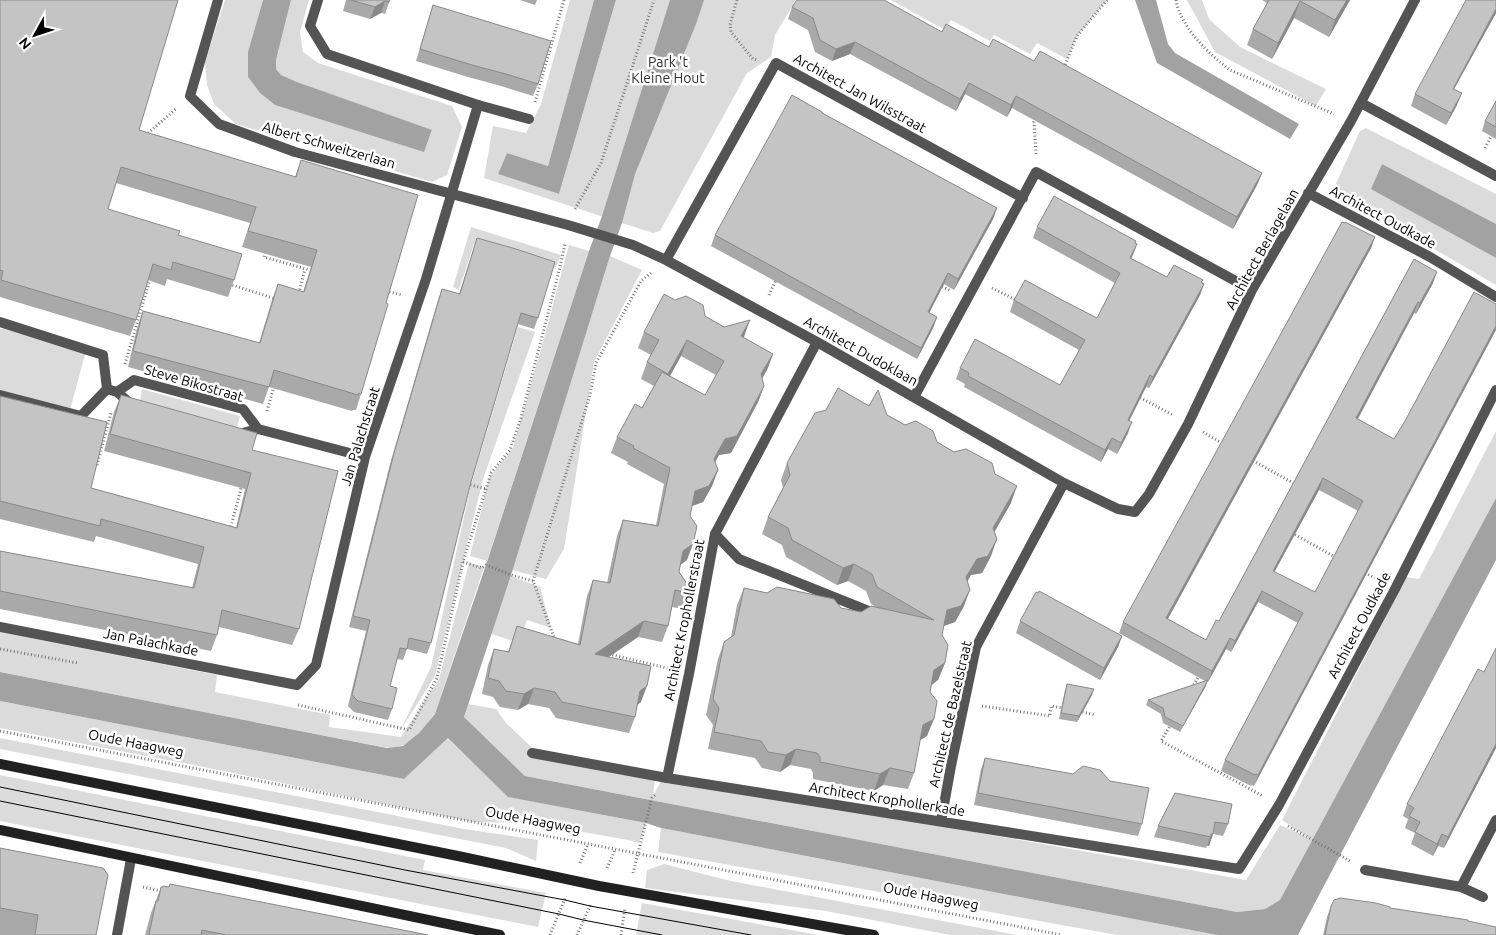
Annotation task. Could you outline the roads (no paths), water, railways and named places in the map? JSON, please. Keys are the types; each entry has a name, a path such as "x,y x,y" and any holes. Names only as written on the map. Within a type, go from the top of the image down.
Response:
{"main road":[{"path":"0,764 599,886 874,935"},
{"path":"0,830 500,935"}],"street":[{"name":"Albert Schweitzerlaan","path":"218,0 190,96 219,124 295,152 568,226"},
{"path":"318,0 310,26 327,54 478,105 529,119"},
{"name":"Architect Berlagelaan","path":"1135,512 1149,494 1188,424 1252,290 1351,121 1415,0"},
{"name":"Architect Jan Wilsstraat","path":"666,260 776,63 1023,198"},
{"path":"1361,103 1496,176"},
{"path":"452,194 478,105"},
{"path":"914,397 1036,172 1252,290"},
{"name":"Architect Oudkade","path":"1308,193 1430,257 1496,297"},
{"name":"Jan Palachstraat","path":"296,685 316,665 365,457 419,300 452,194"},
{"name":"Architect Dudoklaan","path":"568,226 633,245 666,260 817,342 1064,483 1118,509 1135,512"},
{"path":"0,322 103,355 112,391 129,403 138,406"},
{"name":"Architect Krophollerstraat","path":"667,778 689,674 715,534 817,342"},
{"name":"Steve Bikostraat","path":"0,395 82,416 112,391 134,380 243,409 260,430"},
{"name":"Architect Oudkade","path":"1239,869 1279,805 1395,589 1496,390"},
{"path":"231,432 240,435 260,430 365,457"},
{"name":"Architect de Bazelstraat","path":"941,821 976,647 1064,483"},
{"path":"715,534 739,559 881,617"},
{"name":"Jan Palachkade","path":"0,626 296,685"},
{"name":"Architect Krophollerkade","path":"532,753 667,778 1239,869"},
{"path":"1461,887 1496,820"},
{"path":"117,935 132,859"},
{"path":"1365,870 1461,887 1483,897"}],"tram line":[{"path":"0,787 405,870 751,935"},
{"path":"0,801 662,935"}],"park label":[{"name":"Park 't Kleine Hout","path":"668,70"}]}
